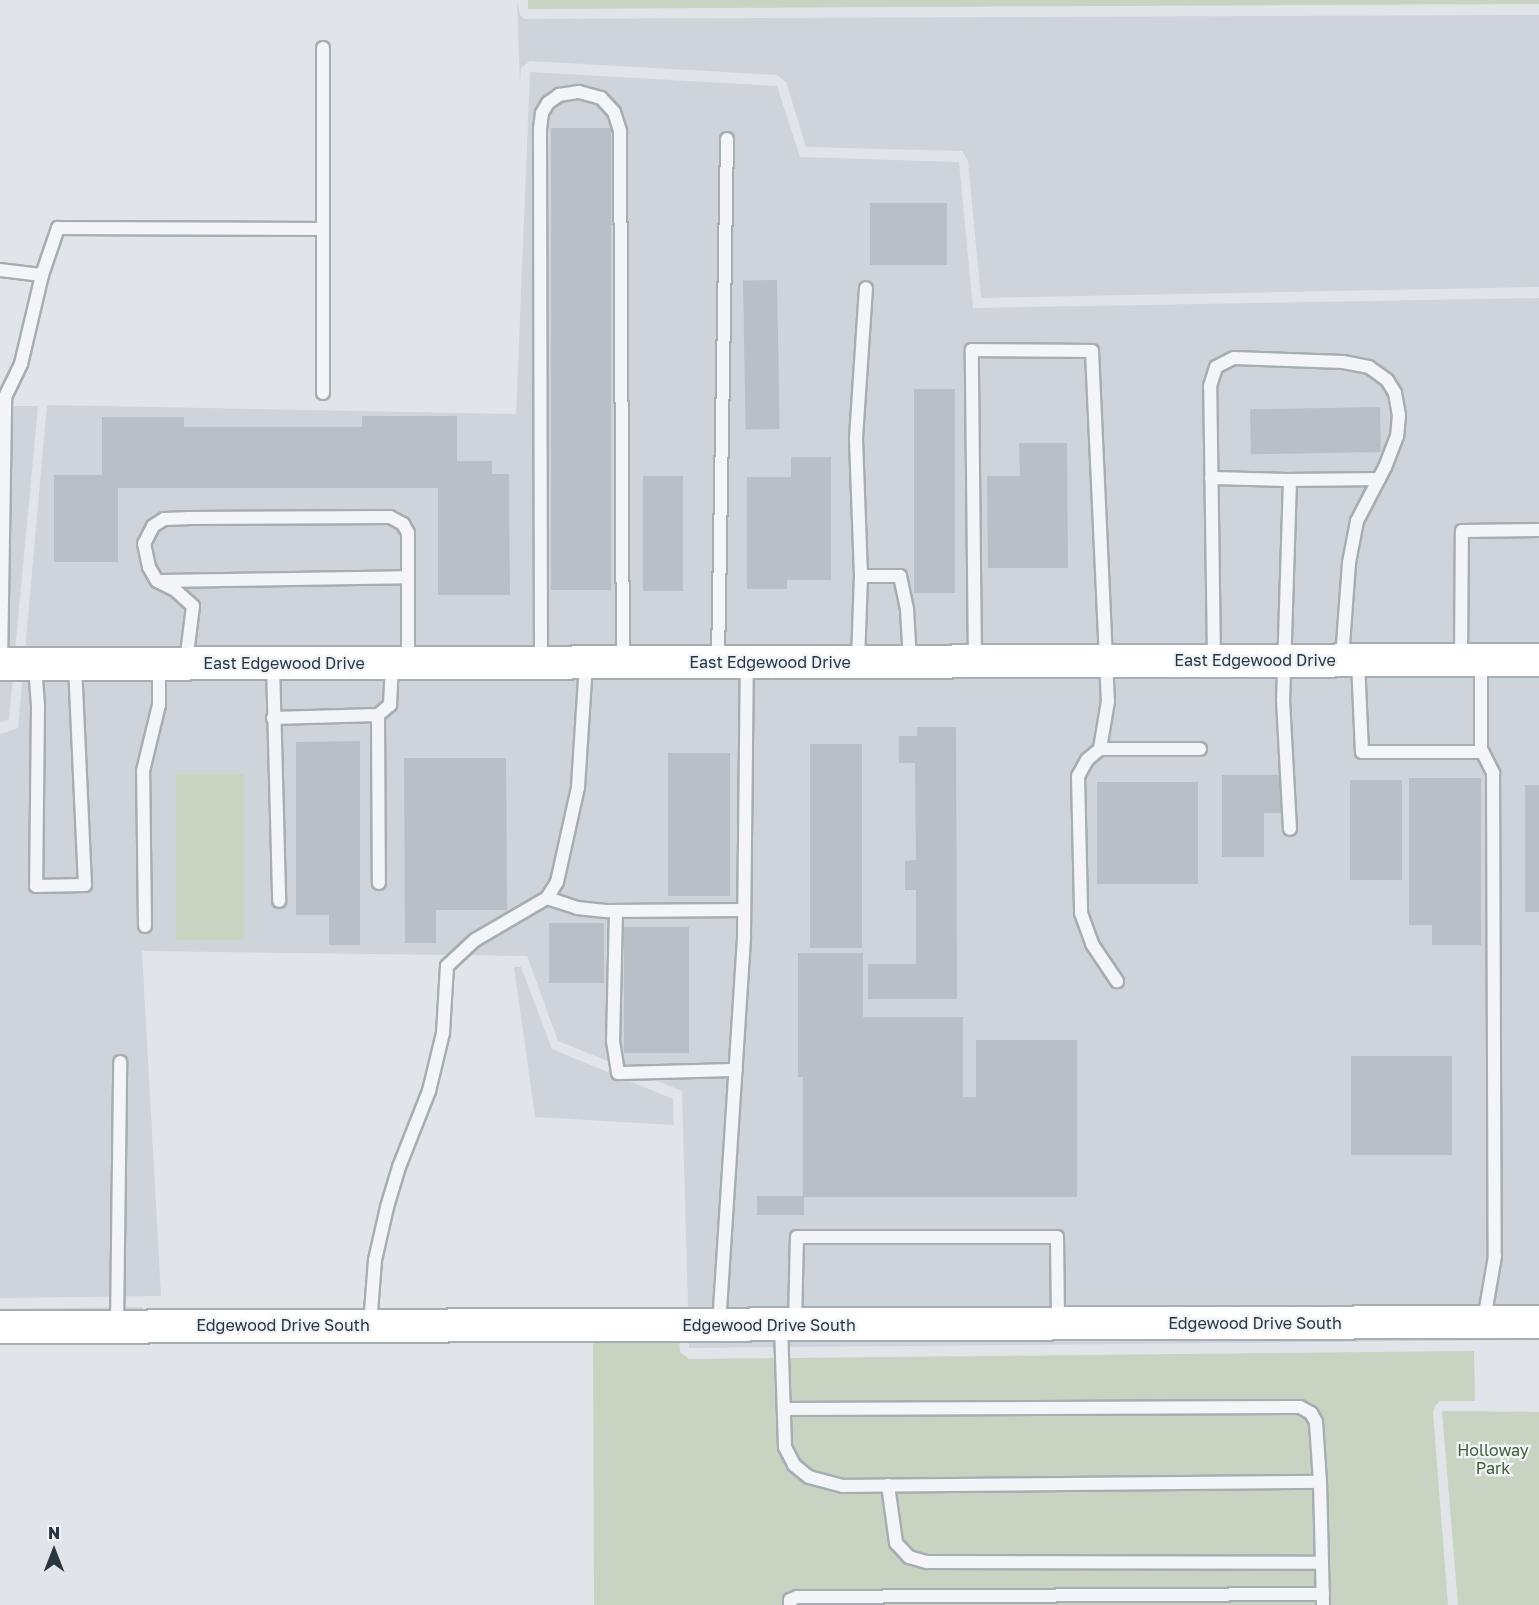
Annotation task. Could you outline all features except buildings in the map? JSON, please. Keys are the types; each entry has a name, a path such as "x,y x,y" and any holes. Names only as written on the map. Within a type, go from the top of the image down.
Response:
{"street":[{"name":"East Edgewood Drive","path":"1,664 1539,660"},
{"name":"Edgewood Drive South","path":"0,1327 1539,1322"}],"lane":[{"path":"323,48 323,393"},
{"path":"541,662 540,129 542,113 548,103 559,95 579,92 601,98 614,112 620,130 622,662"},
{"path":"719,1324 744,910 732,661 728,140"},
{"path":"1,664 5,397 21,364 42,275 58,228 323,229"},
{"path":"0,270 42,275"},
{"path":"858,662 861,576 856,438 866,288"},
{"path":"975,662 972,350 1092,351 1108,701 1100,749"},
{"path":"1214,660 1210,386 1216,367 1234,358 1343,362 1369,367 1387,380 1395,393 1399,415 1397,436 1379,479 1357,521 1349,563 1350,660 1362,752 1482,752 1482,749"},
{"path":"1211,478 1379,479"},
{"path":"1290,480 1283,718 1290,829"},
{"path":"145,926 143,771 159,705 193,606 176,590 157,581 149,567 144,544 153,526 164,519 187,518 390,517 404,524 408,533 407,577 400,663 390,705 378,715 273,718"},
{"path":"1484,1322 1496,1256 1493,773 1482,749 1471,660 1462,531 1539,530"},
{"path":"861,576 900,576 907,610 910,662"},
{"path":"157,581 407,577"},
{"path":"370,1325 375,1260 387,1207 399,1167 429,1090 443,1033 447,966 475,940 547,898 557,882 578,787 586,662"},
{"path":"273,663 279,901"},
{"path":"35,664 38,706 36,886 85,885 75,664"},
{"path":"378,715 379,883"},
{"path":"1117,981 1092,944 1081,913 1078,776 1087,760 1100,749 1200,749"},
{"path":"547,898 577,908 616,911 744,910"},
{"path":"616,911 613,1041 618,1073 736,1070"},
{"path":"117,1326 120,1062"},
{"path":"1058,1324 1057,1237 797,1237 788,1324 784,1408 785,1448 794,1465 809,1477 843,1486 1320,1482"},
{"path":"784,1408 1300,1407 1311,1413 1316,1422 1320,1482 1323,1599 797,1597 790,1600 790,1605"},
{"path":"888,1485 896,1543 909,1557 927,1562 1322,1563"}],"shaded area":[{"path":"517,0 520,15 525,19 1539,15 1539,287 981,298 968,161 962,151 806,147 786,82 777,75 530,61 521,68 520,86"},
{"path":"530,72 777,86 800,157 959,162 973,308 1539,298 1539,1340 689,1348 682,1091 558,1041 527,956 142,951 161,1296 0,1298 0,734 18,728 47,405 516,414"},
{"path":"0,406 38,406 15,651 0,652"},
{"path":"13,676 9,720 0,722 0,677"},
{"path":"514,967 521,967 552,1049 673,1099 674,1125 535,1117"},
{"path":"143,1307 143,1313 0,1314 0,1309"}],"green space":[{"path":"528,0 1539,0 1539,4 528,9"},
{"path":"176,774 244,774 244,940 176,940"},
{"path":"593,1337 679,1337 680,1352 689,1359 1474,1351 1475,1401 1440,1401 1433,1412 1448,1605 594,1605"},
{"name":"Holloway Park","path":"1442,1411 1539,1412 1539,1605 1458,1605"}]}
